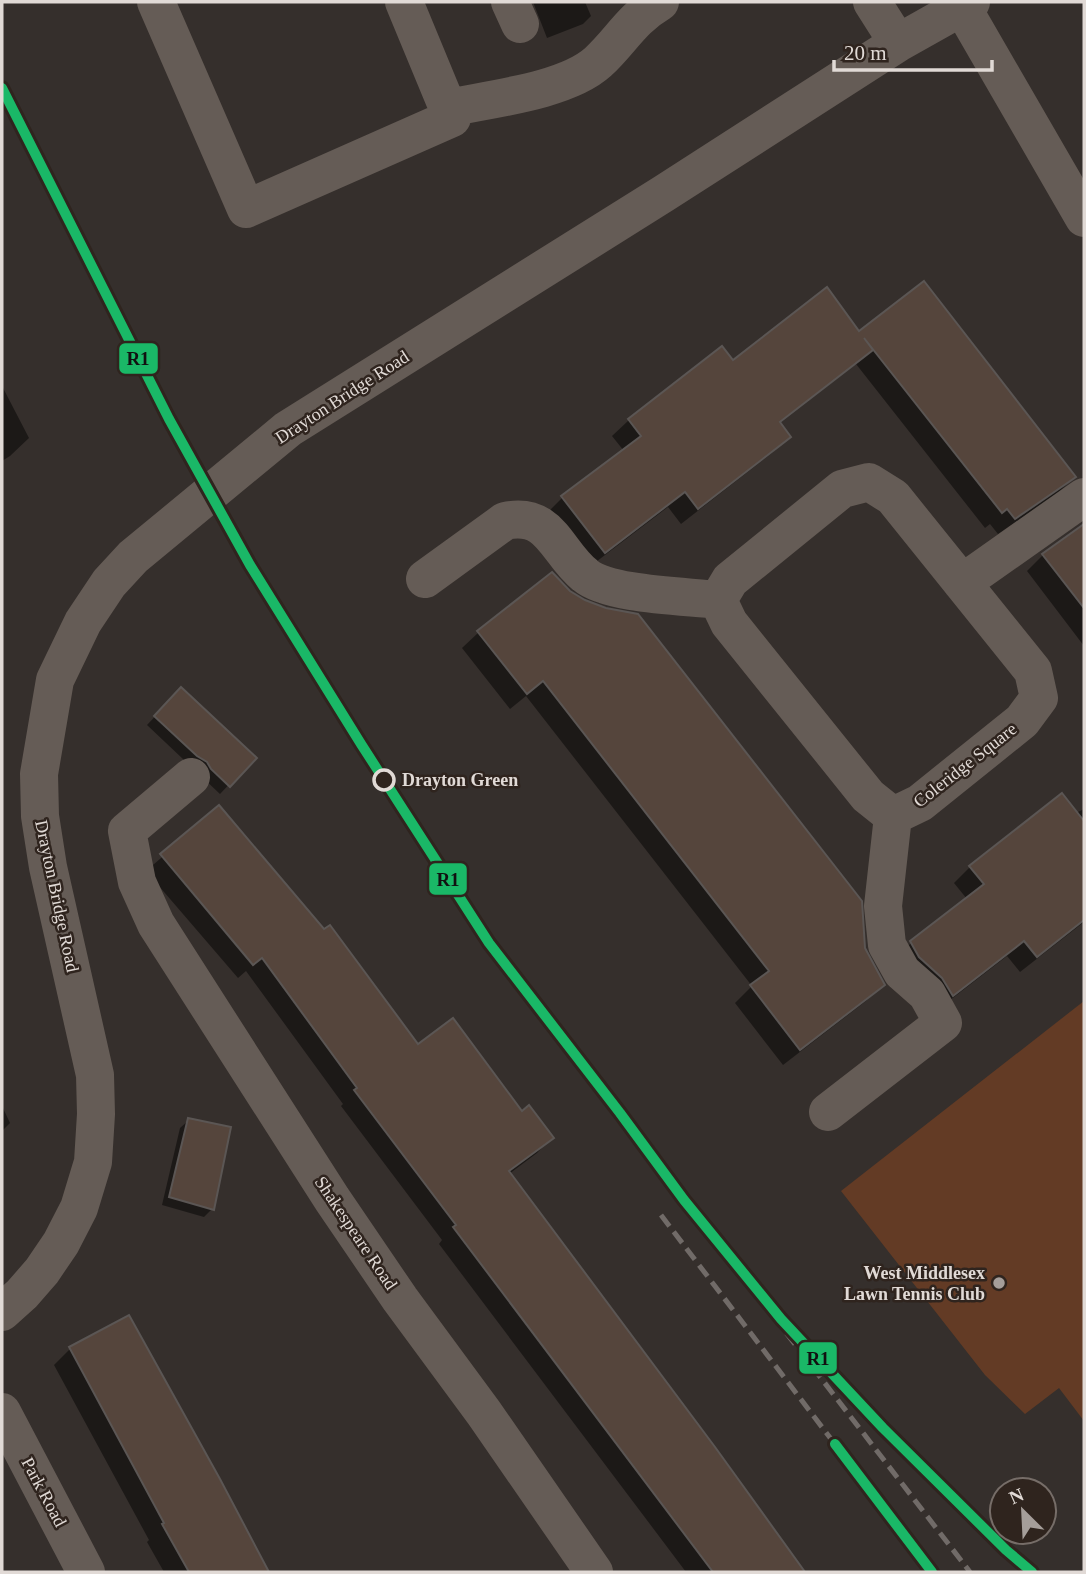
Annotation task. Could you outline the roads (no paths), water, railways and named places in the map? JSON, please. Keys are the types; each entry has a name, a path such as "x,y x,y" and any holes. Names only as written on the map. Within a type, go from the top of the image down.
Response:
{"street":[{"path":"156,2 246,209 453,118 404,2"},
{"path":"448,108 564,82 597,64 642,13 660,2"},
{"path":"872,2 898,43"},
{"path":"967,4 1084,218"},
{"name":"Drayton Bridge Road","path":"2,1312 42,1271 61,1243 79,1208 93,1162 96,1114 94,1075 48,867 40,816 39,774 55,680 83,622 109,583 133,557 288,429 898,43 967,4"},
{"name":"Coleridge Square","path":"869,482 893,497 1033,671 1039,698 1022,721 920,803 893,816 868,796 824,742 729,623 718,600 730,580 842,489 869,482"},
{"path":"962,583 1084,497"},
{"path":"425,579 505,521 517,519 530,520 544,528 584,575 601,585 718,600"},
{"name":"Shakespeare Road","path":"191,777 127,831 137,882 156,925 332,1199 594,1572"},
{"path":"828,1112 943,1023 927,994 902,972 887,945 883,906 893,816"},
{"name":"Park Road","path":"2,1412 86,1572"}],"railway":[{"path":"684,1200 970,1572"},
{"path":"661,1215 932,1572"}],"place":[{"name":"Drayton Green","path":"384,780"},
{"name":"West Middlesex Lawn Tennis Club","path":"999,1283"}]}
